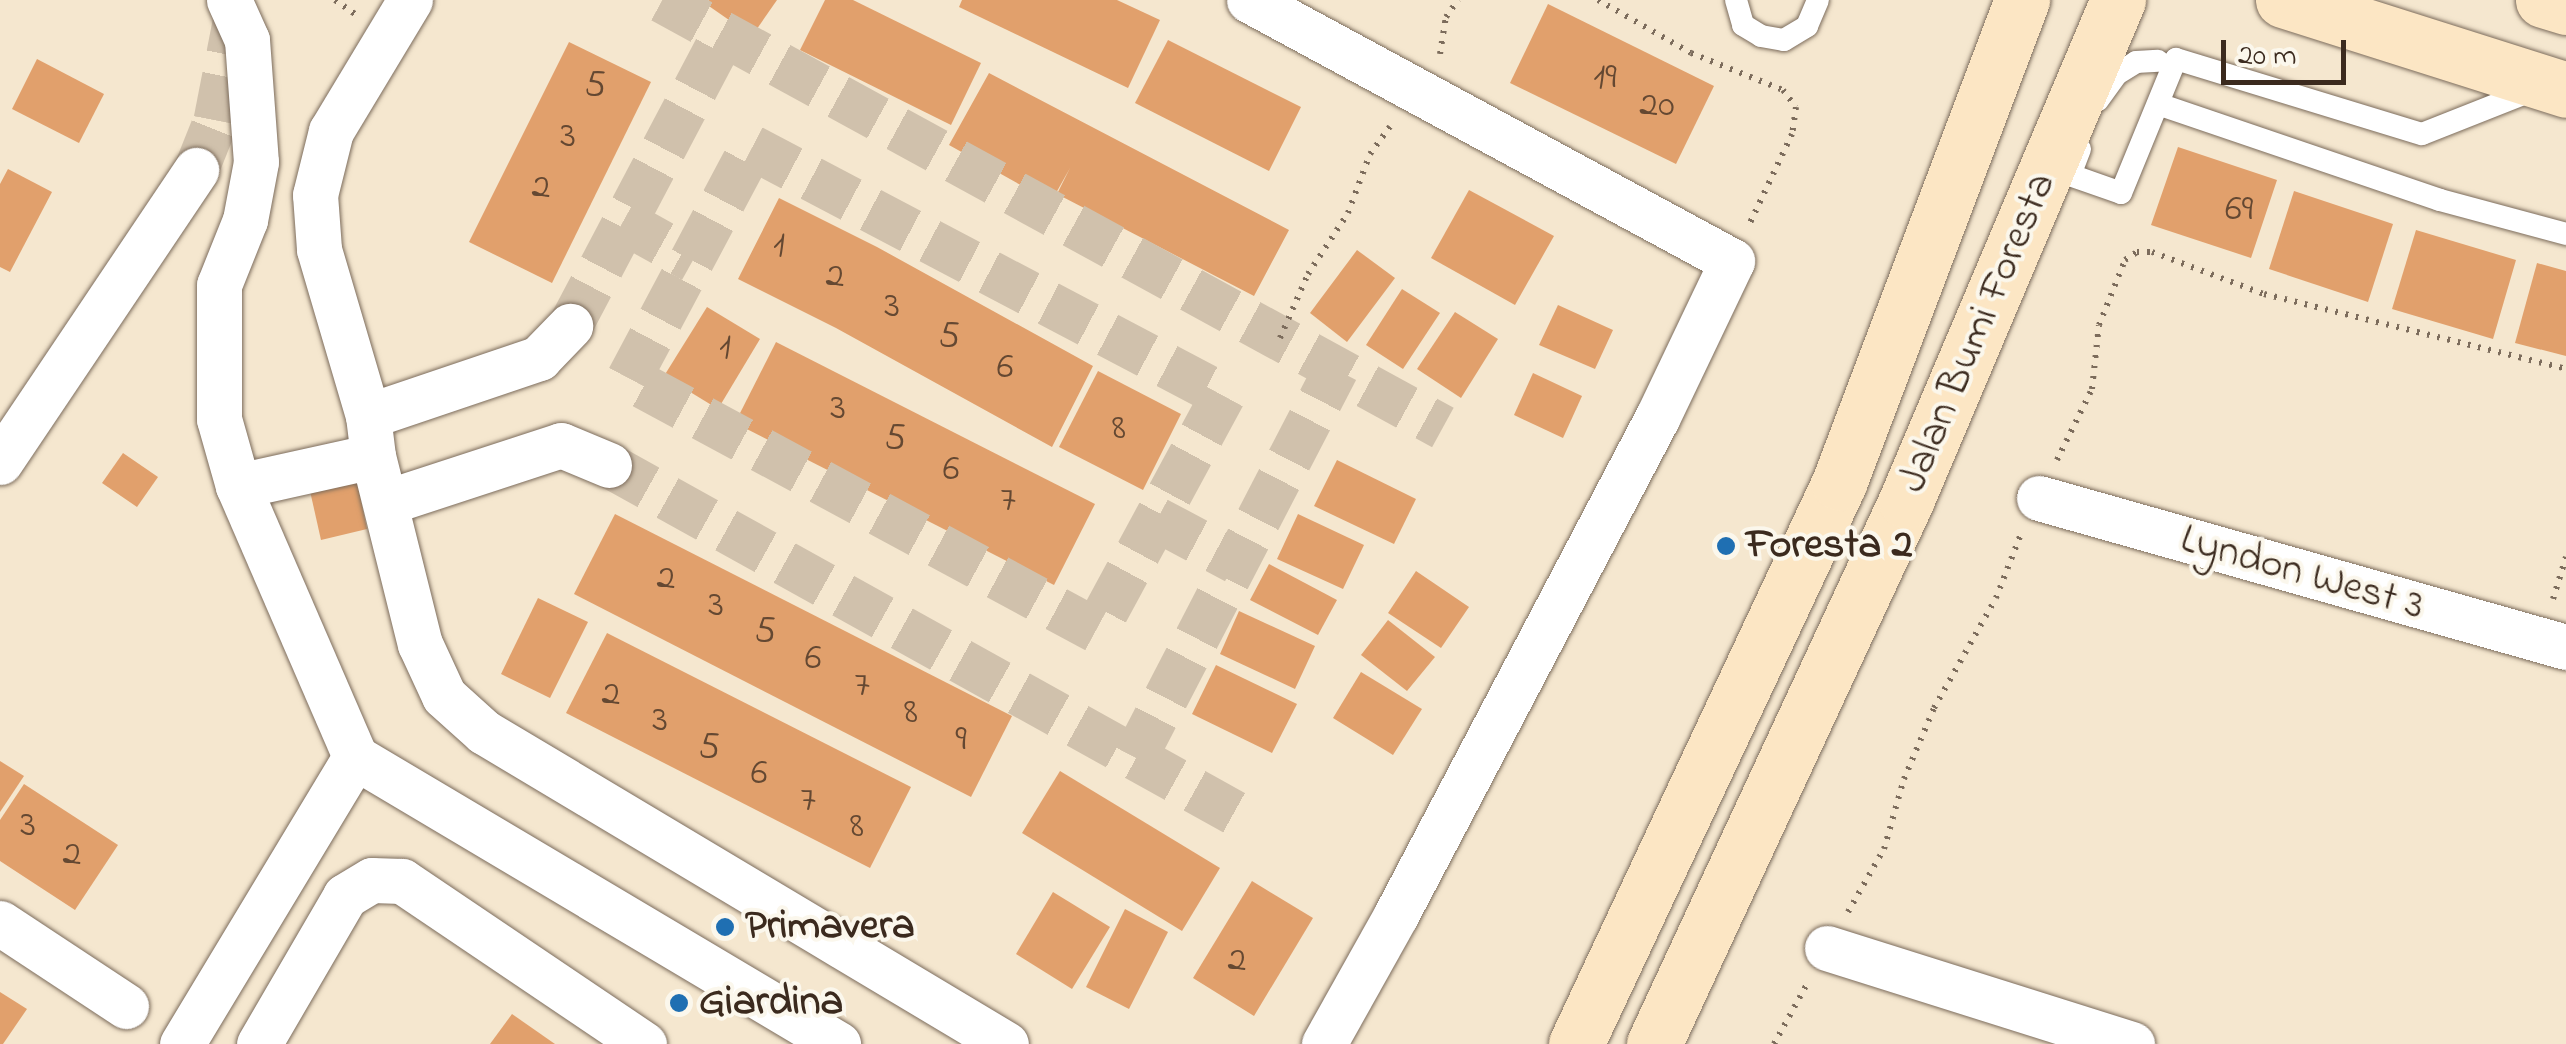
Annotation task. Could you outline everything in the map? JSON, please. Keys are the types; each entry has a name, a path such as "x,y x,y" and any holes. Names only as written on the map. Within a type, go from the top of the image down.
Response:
{"main road":[{"name":"Jalan Bumi Foresta","path":"1576,1044 1838,483 2022,0"},
{"path":"2110,22 2164,0"},
{"path":"2283,0 2556,88"},
{"path":"2543,0 2566,6"},
{"name":"Jalan Bumi Foresta","path":"1654,1044 1906,501 2110,22"}],"street":[{"path":"229,0 247,40 256,162 245,220 219,285 219,419 238,486 355,757 838,1044"},
{"path":"410,0 331,130 314,195 319,250 387,502 420,644 444,696 484,732 1006,1044"},
{"path":"1249,0 1732,261 1657,418 1324,1044"},
{"path":"0,462 196,170"},
{"path":"238,486 370,436 539,358 570,326"},
{"path":"387,502 561,445 609,465"},
{"name":"Lyndon West 3","path":"2039,498 2566,647"},
{"path":"182,1044 355,757"},
{"path":"259,1044 346,896 372,880 402,881 644,1044"},
{"path":"0,923 126,1006"},
{"path":"1828,948 2132,1044"}],"lane":[{"path":"1736,0 1743,25 1761,36 1784,40 1808,26 1818,0"},
{"path":"2158,61 2136,62 2117,74 2100,95 2070,175 2121,193 2176,59 2422,134 2556,88"},
{"path":"2158,104 2440,200 2566,234"}],"path":[{"path":"1280,338 1308,274 1348,213 1370,154 1441,53 1446,17 1458,0"},
{"path":"1598,0 1691,53 1782,90 1796,107 1792,134 1732,261"}],"building":[{"path":"709,0 777,0 752,36 706,4"},
{"path":"825,0 853,0 981,63 951,125 800,50"},
{"path":"962,0 1117,0 1160,20 1128,88 959,7"},
{"path":"1548,4 1714,86 1676,164 1510,83"},
{"path":"1168,40 1301,107 1269,171 1135,103"},
{"path":"569,42 651,82 552,283 469,242"},
{"path":"37,59 104,94 79,143 12,109"},
{"path":"989,73 1289,230 1254,296 1057,194 1070,168 1051,202 949,145"},
{"path":"2178,147 2277,180 2251,258 2151,225"},
{"path":"8,169 52,192 10,272 0,267 0,184"},
{"path":"1469,190 1554,236 1515,305 1431,258"},
{"path":"2294,191 2393,224 2368,302 2269,269"},
{"path":"779,198 877,247 1093,366 1052,447 836,328 738,279"},
{"path":"2416,230 2516,260 2493,339 2392,309"},
{"path":"1357,250 1395,278 1347,342 1310,313"},
{"path":"2537,263 2566,271 2566,356 2515,343"},
{"path":"1402,289 1440,313 1403,369 1366,345"},
{"path":"1558,305 1613,330 1595,369 1539,345"},
{"path":"707,307 760,339 718,409 664,376"},
{"path":"1455,312 1498,339 1461,398 1417,369"},
{"path":"776,342 1095,504 1054,585 735,423"},
{"path":"1098,371 1181,414 1143,490 1059,447"},
{"path":"1533,373 1582,396 1563,438 1514,415"},
{"path":"123,453 158,477 137,507 102,483"},
{"path":"1337,460 1416,499 1394,544 1314,506"},
{"path":"355,472 367,529 321,540 308,482"},
{"path":"615,514 1012,716 971,797 574,594"},
{"path":"1298,514 1364,545 1343,589 1277,559"},
{"path":"1269,564 1337,600 1318,635 1250,600"},
{"path":"1416,571 1469,607 1441,648 1388,613"},
{"path":"538,598 588,622 550,698 501,674"},
{"path":"1239,611 1315,646 1295,689 1220,654"},
{"path":"1388,620 1435,657 1407,691 1361,655"},
{"path":"607,633 911,787 870,868 566,713"},
{"path":"1216,665 1297,704 1272,753 1192,714"},
{"path":"1361,672 1422,709 1393,755 1333,718"},
{"path":"0,761 24,776 0,812"},
{"path":"1060,771 1220,868 1182,931 1022,833"},
{"path":"24,784 118,845 75,910 0,861 0,820"},
{"path":"1252,881 1313,918 1254,1016 1193,978"},
{"path":"1053,892 1110,927 1072,989 1016,954"},
{"path":"1125,909 1168,932 1129,1009 1086,987"},
{"path":"0,992 27,1009 3,1044 0,1044"},
{"path":"512,1014 555,1044 490,1044"}],"tunnel":[{"path":"662,0 1443,427"},
{"path":"196,170 216,120 236,17"},
{"path":"570,326 724,34"},
{"path":"752,147 1223,395 1096,630 629,378 752,147"},
{"path":"623,221 693,260"},
{"path":"1135,757 1336,369"},
{"path":"609,465 1239,815"},
{"path":"1157,519 1236,561"}],"place":[{"name":"Foresta 2","path":"1726,546"},
{"name":"Primavera","path":"725,927"},
{"name":"Giardina","path":"679,1003"}]}
